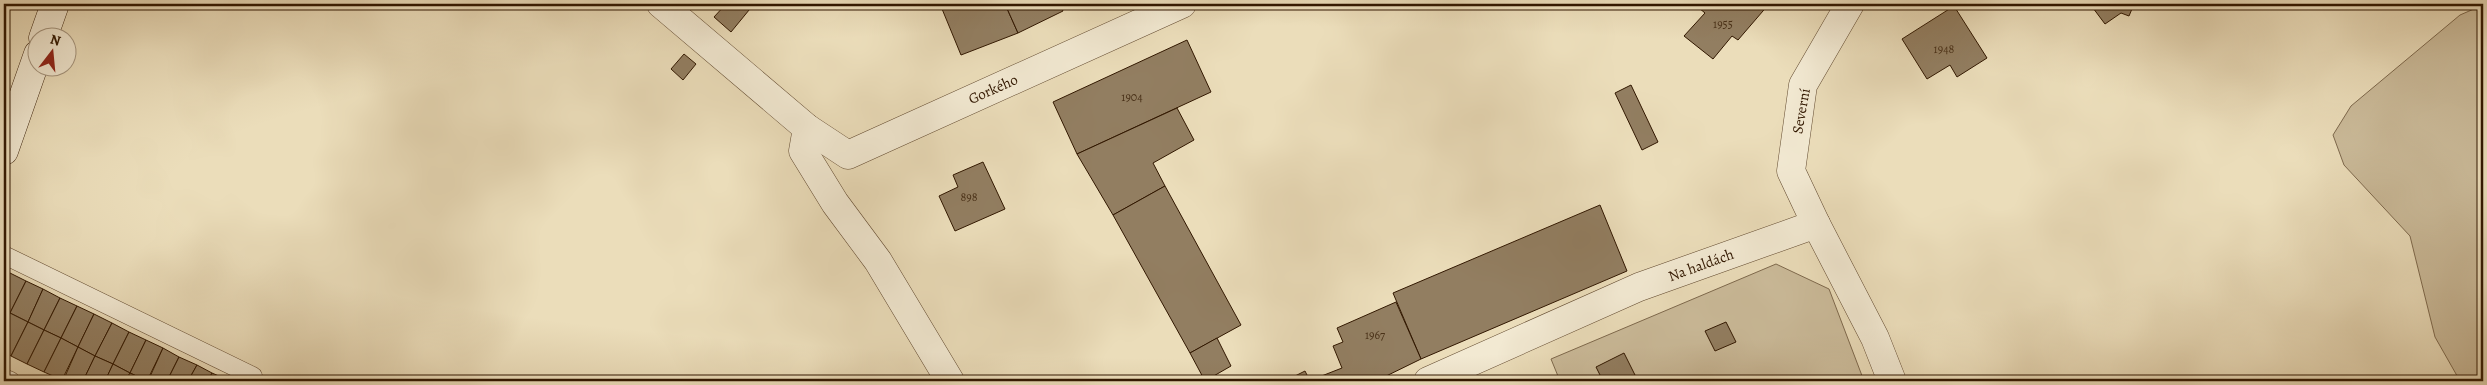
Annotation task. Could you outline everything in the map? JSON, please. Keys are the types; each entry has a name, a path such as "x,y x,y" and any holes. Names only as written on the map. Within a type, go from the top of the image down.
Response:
{"street":[{"path":"47,28 55,4"},
{"name":"Gorkého","path":"661,4 807,128 848,155 1182,4"},
{"name":"Severní","path":"1816,224 1791,171 1803,86 1850,4"},
{"path":"4,151 30,78"},
{"path":"807,128 803,151 835,203 878,260 950,381"},
{"path":"1816,224 1875,338 1892,381"},
{"name":"Na haldách","path":"1428,381 1638,287 1816,224"}],"lane":[{"path":"4,255 253,376"},
{"path":"4,378 11,381"}],"shaded area":[{"path":"2483,5 2483,381 2460,381 2435,337 2410,236 2344,165 2333,135 2351,106 2460,15"},
{"path":"1776,264 1829,289 1864,381 1560,381 1551,359"}],"building":[{"path":"726,4 754,4 731,32 714,17"},
{"path":"940,4 1005,4 1018,33 961,55"},
{"path":"1005,4 1060,4 1063,11 1018,33"},
{"path":"1703,4 1769,4 1738,40 1732,36 1713,59 1684,36 1705,13 1699,8"},
{"path":"2090,4 2134,4 2129,16 2121,13 2105,24"},
{"path":"1954,6 1987,58 1957,77 1950,65 1927,79 1902,39"},
{"path":"1187,40 1211,92 1077,154 1053,102"},
{"path":"684,54 696,64 683,80 671,69"},
{"path":"1631,85 1658,142 1642,150 1615,93"},
{"path":"1177,108 1194,140 1153,163 1165,186 1113,215 1077,154"},
{"path":"983,162 1005,209 955,231 939,196 958,187 953,175"},
{"path":"1165,186 1241,325 1190,353 1113,215"},
{"path":"1600,205 1627,271 1421,359 1393,293"},
{"path":"6,271 26,281 10,313 4,310 4,277"},
{"path":"26,281 43,289 28,322 10,313"},
{"path":"43,289 60,298 44,330 28,322"},
{"path":"60,298 77,306 61,338 44,330"},
{"path":"1396,302 1421,359 1376,381 1321,381 1319,377 1342,368 1333,346 1343,342 1337,328"},
{"path":"77,306 94,314 78,347 61,338"},
{"path":"10,313 28,322 11,356 4,352 4,326"},
{"path":"94,314 112,323 95,356 78,347"},
{"path":"28,322 44,330 27,364 11,356"},
{"path":"1726,322 1736,342 1715,351 1705,331"},
{"path":"112,323 129,332 113,364 95,356"},
{"path":"44,330 61,338 44,372 27,364"},
{"path":"129,332 146,340 130,373 113,364"},
{"path":"61,338 78,347 62,380 44,372"},
{"path":"1217,338 1231,366 1205,381 1190,353"},
{"path":"146,340 163,348 147,381 130,373"},
{"path":"78,347 95,356 83,381 63,381"},
{"path":"163,348 179,357 167,381 148,381"},
{"path":"1624,353 1635,375 1621,381 1603,381 1596,367"},
{"path":"95,356 113,364 105,381 83,381"},
{"path":"179,357 197,365 188,381 167,381"},
{"path":"113,364 130,373 125,381 105,381"},
{"path":"197,365 212,373 208,381 188,381"},
{"path":"1305,371 1310,381 1285,381"},
{"path":"130,373 147,381 125,381"},
{"path":"212,373 230,381 208,381"}]}
